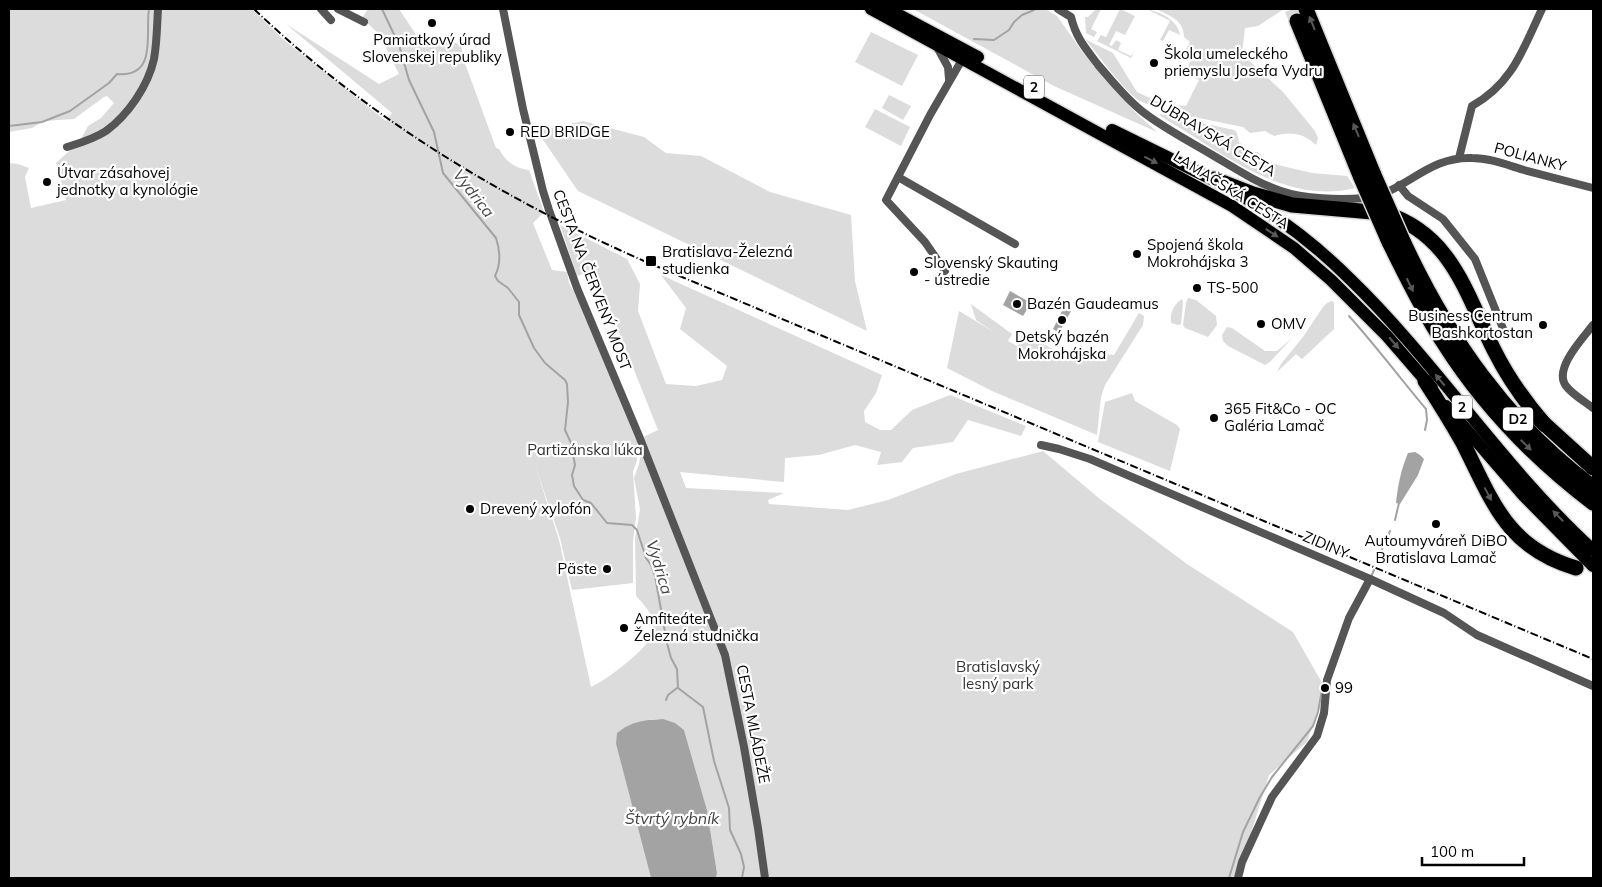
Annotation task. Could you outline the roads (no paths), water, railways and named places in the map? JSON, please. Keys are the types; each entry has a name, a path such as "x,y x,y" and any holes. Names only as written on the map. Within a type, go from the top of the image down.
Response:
{"highway":[{"name":"D2","path":"1306,9 1368,177"},
{"name":"D2","path":"1297,21 1368,177 1424,311 1466,376 1515,434 1545,464 1593,503"},
{"path":"1214,179 1253,194 1292,205 1384,214 1398,218 1423,232 1443,252 1460,277 1505,372 1527,403 1546,425"},
{"name":"D2","path":"1396,242 1476,369 1519,419 1553,454 1593,487"},
{"path":"1456,339 1474,353 1511,394 1593,468"},
{"path":"1425,381 1462,443 1491,500 1506,522 1521,539 1540,552 1559,563 1576,568"}],"main road":[{"name":"LAMAČSKÁ CESTA","path":"871,9 936,45 962,53 1123,136 1214,179 1286,224 1350,279 1395,327 1530,486 1593,550"},
{"name":"LAMAČSKÁ CESTA","path":"888,9 1232,206 1294,248 1332,280 1368,315 1524,496 1593,566"}],"street":[{"path":"67,147 94,138 106,131 122,117 133,103 154,60 158,9"},
{"path":"322,9 331,20"},
{"path":"338,9 364,22"},
{"name":"CESTA NA ČERVENÝ MOST","path":"503,9 522,102 545,197 577,288 640,440"},
{"name":"DÚBRAVSKÁ CESTA","path":"1058,9 1071,18 1075,33 1081,43 1121,91 1137,106 1177,134 1266,186 1282,192 1300,196 1346,199 1373,197 1439,163 1459,158"},
{"path":"1459,158 1472,106 1486,98 1499,86 1517,62 1542,9"},
{"path":"936,45 948,66 949,81"},
{"path":"945,271 925,242 886,200 962,53"},
{"name":"POLIANKY","path":"1459,158 1499,162 1593,188"},
{"path":"898,177 1015,244"},
{"path":"1399,185 1408,196 1443,219 1476,260 1504,331"},
{"path":"1593,325 1565,365 1562,378 1565,385 1571,391 1593,408"},
{"name":"CESTA MLÁDEŽE","path":"640,440 725,655 746,756 765,878"},
{"name":"ZIDINY","path":"1041,445 1090,459 1370,579 1444,613 1477,635 1593,686"},
{"path":"1238,878 1242,862 1272,797 1317,736 1324,713 1329,675 1349,618 1370,579"}],"water":[{"name":"Bazén Gaudeamus","path":"1010,291 1031,303 1023,316 1003,305"},
{"name":"Detský bazén Mokrohájska","path":"1064,307 1071,311 1059,333 1053,329"},
{"path":"1415,452 1424,459 1418,475 1400,504 1396,503 1400,477 1408,453"},
{"name":"Štvrtý rybník","path":"663,719 675,723 684,730 707,810 717,873 716,878 651,878 616,744 617,733 628,726 644,721"}],"waterway":[{"path":"9,126 42,122 70,111 109,83 117,74 130,73 139,69 144,62 147,52 149,9"},
{"name":"Vydrica","path":"382,9 399,45 409,80 434,132 443,173 496,238 499,257 495,276 519,302 519,315 534,348 545,363 565,380 567,384 568,402 565,430 571,443 575,465 572,475 574,486 583,500 591,503 607,523 632,525 637,530 646,558 655,576 667,643 671,658 677,669 678,688 703,707 714,761 729,808 730,830 741,854 744,867 742,878"},
{"path":"974,39 994,40 1009,30 1022,15 1034,10"},
{"path":"1349,316 1426,409 1427,420 1425,430"},
{"path":"1395,520 1399,503"},
{"path":"1377,560 1390,531"},
{"path":"1371,577 1374,570"},
{"path":"1229,878 1243,832 1260,797 1272,777 1313,726 1318,712 1323,684"},
{"path":"666,700 668,695 677,688"}],"tunnel":[{"path":"1292,9 1297,21"}],"railway":[{"path":"254,9 298,49 344,86 441,154 492,185 597,239 651,264 1593,659"}],"place":[{"name":"Pamiatkový úrad Slovenskej republiky","path":"432,23"},
{"name":"Škola umeleckého priemyslu Josefa Vydru","path":"1154,63"},
{"name":"RED BRIDGE","path":"510,132"},
{"name":"Útvar zásahovej jednotky a kynológie","path":"47,182"},
{"name":"Spojená škola Mokrohájska 3","path":"1137,254"},
{"name":"Bratislava-Železná studienka","path":"651,261"},
{"name":"Slovenský Skauting - ústredie","path":"914,272"},
{"name":"TS-500","path":"1197,288"},
{"name":"Bazén Gaudeamus","path":"1017,304"},
{"name":"Detský bazén Mokrohájska","path":"1062,320"},
{"name":"OMV","path":"1261,324"},
{"name":"Business Centrum Bashkortostan","path":"1543,325"},
{"name":"365 Fit&Co - OC Galéria Lamač","path":"1214,418"},
{"name":"Drevený xylofón","path":"470,509"},
{"name":"Autoumyváreň DiBO Bratislava Lamač","path":"1436,524"},
{"name":"Päste","path":"607,569"},
{"name":"Amfiteáter Železná studnička","path":"624,628"},
{"name":"99","path":"1325,688"}],"park label":[{"name":"Partizánska lúka","path":"585,450"},
{"name":"Bratislavský lesný park","path":"998,676"}]}
